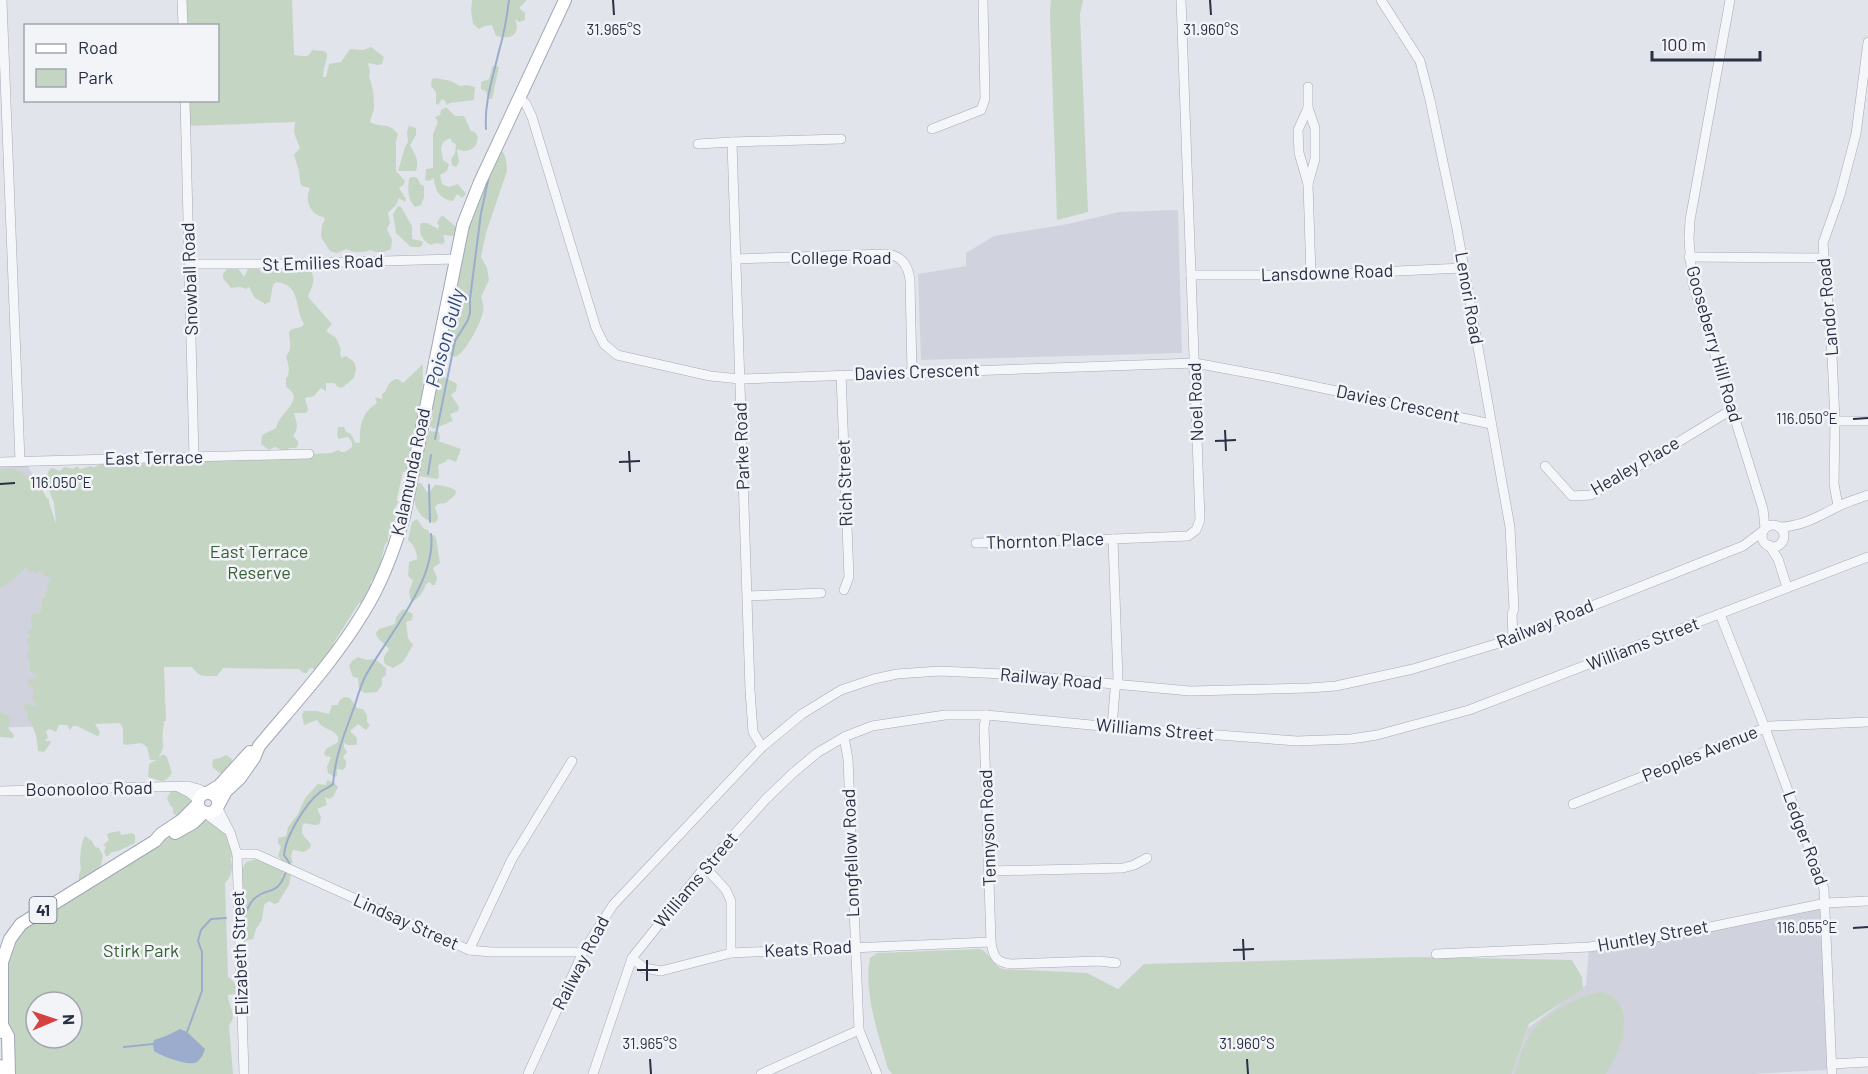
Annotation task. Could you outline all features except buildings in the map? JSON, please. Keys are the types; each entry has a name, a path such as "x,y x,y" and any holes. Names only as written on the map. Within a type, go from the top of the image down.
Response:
{"main road":[{"name":"Kalamunda Road","path":"9,1074 8,1036 1,1028 2,962 15,931 21,924 155,841 164,839 193,823 203,803 247,754 259,746 334,655 365,611 388,564 404,516 455,259 467,214 565,0"},
{"name":"Kalamunda Road","path":"217,806 226,791 240,778 254,758 259,746"},
{"name":"41","path":"203,803 213,812 217,806"},
{"path":"0,1066 0,1074"}],"street":[{"path":"2,0 20,461"},
{"path":"182,0 183,24"},
{"path":"932,129 981,110 985,99 983,0"},
{"name":"Noel Road","path":"1113,539 1182,537 1193,534 1198,526 1195,363 1181,0"},
{"name":"Lenori Road","path":"1381,0 1420,62 1448,182 1509,527 1514,609 1524,632"},
{"name":"Gooseberry Hill Road","path":"1731,0 1690,220 1689,257 1692,280 1763,508 1764,530"},
{"name":"Landor Road","path":"1838,506 1834,484 1835,421 1832,355 1823,243 1840,195 1856,134 1868,42"},
{"path":"1308,87 1308,108 1315,128 1315,159 1308,184"},
{"name":"Davies Crescent","path":"519,98 526,104 532,117 596,328 604,344 617,355 710,376 740,379 1195,363 1491,423"},
{"name":"Snowball Road","path":"185,102 195,457"},
{"path":"1308,108 1298,130 1299,153 1308,184 1311,275"},
{"path":"699,144 841,138"},
{"name":"Parke Road","path":"732,142 752,727 754,737 762,747"},
{"name":"College Road","path":"736,260 885,254 900,258 909,270 912,373"},
{"path":"1689,257 1824,258"},
{"name":"St Emilies Road","path":"190,264 455,259"},
{"name":"Lansdowne Road","path":"1191,275 1311,275 1463,268"},
{"name":"Rich Street","path":"841,375 849,577 844,590"},
{"name":"Healey Place","path":"1545,466 1572,496 1592,495 1731,410"},
{"path":"1835,421 1868,421"},
{"name":"East Terrace","path":"0,462 309,454"},
{"path":"1780,533 1868,495"},
{"name":"Gooseberry Hill Road","path":"1763,508 1780,533"},
{"path":"1778,558 1780,533 1772,525 1764,530 1762,536 1778,558 1787,587"},
{"name":"Railway Road","path":"528,1074 583,952 613,905 762,747 802,714 841,690 897,674 961,671 1202,691 1336,686 1443,661 1524,632 1743,546 1764,530"},
{"path":"1767,544 1777,546 1780,533"},
{"path":"1112,727 1118,672 1113,539"},
{"name":"Thornton Place","path":"976,543 1113,539"},
{"name":"Railway Road","path":"1743,546 1767,544"},
{"name":"Williams Street","path":"592,1074 632,958 705,867 766,799 817,753 844,736 872,726 945,715 986,715 1297,741 1351,739 1377,735 1469,710 1868,557"},
{"path":"748,596 821,593"},
{"name":"Lenori Road","path":"1513,636 1512,614 1514,609"},
{"name":"Ledger Road","path":"1720,614 1824,889 1832,1074"},
{"name":"Tennyson Road","path":"986,715 984,727 991,942"},
{"name":"Peoples Avenue","path":"1573,804 1770,726 1868,722"},
{"name":"Longfellow Road","path":"844,736 848,759 859,1030 877,1074"},
{"path":"469,950 512,859 572,761"},
{"name":"Boonooloo Road","path":"0,791 177,787 203,803"},
{"path":"203,803 230,832"},
{"name":"Elizabeth Street","path":"217,806 230,832 237,854 244,1074"},
{"name":"Lindsay Street","path":"237,854 256,854 469,950 583,952"},
{"path":"989,871 1123,868 1147,858"},
{"path":"705,867 726,890 731,901 731,953"},
{"name":"Huntley Street","path":"1436,954 1589,947 1676,934 1826,903 1868,901"},
{"path":"991,942 994,957 1006,964 1099,961 1116,963"},
{"name":"Keats Road","path":"632,958 644,968 661,971 731,953 991,942"},
{"path":"761,1074 859,1030"},
{"path":"1831,1064 1868,1062"}],"shaded area":[{"path":"1178,210 1182,353 921,360 918,274 966,266 966,253 994,236 1068,224 1119,212"},
{"path":"0,462 26,462 49,506 56,530 51,580 40,607 44,726 0,728"},
{"path":"1826,903 1831,1068 1753,1074 1512,1074 1528,1028 1586,985 1589,947"}],"green space":[{"path":"182,0 292,0 294,55 307,56 312,50 327,53 323,77 326,77 329,64 341,62 350,49 363,50 371,47 384,57 382,64 368,63 374,103 370,122 391,127 398,134 396,171 405,181 399,188 406,199 405,202 399,198 388,213 390,223 387,229 392,240 391,249 384,252 371,250 354,252 346,249 337,253 330,251 321,237 324,217 312,210 308,202 310,188 302,186 300,182 294,155 300,148 294,133 295,122 186,126 185,102 219,102 219,24 183,24"},
{"path":"472,0 527,0 519,8 525,13 525,20 519,22 515,19 517,29 510,37 496,36 492,25 479,29 473,24"},
{"path":"1051,0 1083,0 1080,14 1088,212 1057,220 1050,14"},
{"path":"493,65 499,67 492,99 488,99 486,91 481,89 481,82 489,79"},
{"path":"432,79 451,81 460,86 475,87 474,100 447,105 442,99 438,105 436,104 436,92 431,86"},
{"path":"446,107 455,116 464,116 471,131 475,132 478,137 476,145 471,149 465,151 457,149 459,162 456,167 452,165 451,159 455,153 456,144 450,138 443,142 441,149 443,160 449,164 447,171 440,175 442,184 449,187 458,184 466,194 462,198 457,194 453,201 439,194 434,178 429,181 425,180 426,169 433,168 433,134 438,122 435,117 440,115 441,110"},
{"path":"409,126 416,128 416,135 410,145 416,157 417,167 416,171 398,171 408,142"},
{"path":"498,150 503,152 506,159 507,171 486,233 481,257 487,268 489,280 481,297 483,312 472,338 455,357 450,354 447,341 449,328 454,321 450,297 474,201"},
{"path":"411,177 418,179 424,186 421,205 415,207 409,194"},
{"path":"398,206 401,207 412,226 412,239 422,241 423,244 420,247 411,247 396,233 393,214"},
{"path":"443,216 455,226 457,234 455,236 443,235 445,241 443,244 431,245 422,236 421,223 427,223 438,229 437,224"},
{"path":"308,265 313,285 308,297 332,324 326,331 336,338 342,358 346,356 354,362 356,368 354,378 342,388 334,383 326,383 326,391 321,388 314,396 305,398 308,410 306,413 294,413 297,425 293,436 298,441 296,448 289,448 287,452 275,447 269,450 261,444 262,435 276,428 294,399 291,391 286,387 289,368 286,356 290,348 289,332 304,324 294,292 284,284 276,282 273,285 270,302 265,304 254,297 249,287 246,289 231,288 223,278 223,274 227,269 237,267 244,277 248,269 253,267 262,273 272,269 282,271 288,266"},
{"name":"East Terrace Reserve","path":"423,364 421,401 417,409 416,423 409,447 412,451 409,473 403,472 398,503 394,509 397,512 393,526 389,529 377,580 373,579 370,583 373,585 364,603 359,603 333,644 335,647 316,671 312,668 307,673 303,673 299,669 223,668 217,676 202,676 192,667 164,667 166,721 164,721 163,747 158,758 163,754 167,757 172,773 164,781 148,777 149,764 156,760 150,760 147,747 141,743 125,745 123,743 123,729 120,723 95,724 100,732 97,736 77,726 73,726 70,730 67,725 59,725 56,732 50,729 46,731 48,738 45,741 51,741 50,744 44,752 38,751 35,733 27,717 28,711 23,708 27,703 36,706 33,689 27,682 37,677 30,670 30,660 27,656 30,646 27,645 28,640 26,640 32,628 32,614 40,613 41,600 44,598 51,578 41,571 36,574 33,571 29,572 26,566 20,574 0,587 0,473 2,470 10,469 21,472 42,489 49,499 56,523 54,503 45,481 52,468 60,471 64,467 73,469 77,466 80,469 92,466 93,468 103,463 331,453 339,450 345,452 352,447 352,442 348,437 338,439 338,427 344,427 355,442 359,443 362,420 377,403 375,397 382,399 382,394 391,382 398,379 403,383"},
{"path":"435,377 444,377 457,384 456,391 451,395 459,407 458,411 450,414 453,421 433,429 429,425 433,418 427,410 430,400 436,396 434,394"},
{"path":"439,432 438,441 461,449 456,462 448,459 438,465 439,477 437,479 419,476 418,472 424,433"},
{"path":"421,483 427,492 435,485 446,486 456,491 446,503 435,507 438,517 435,523 423,517 416,508 414,497 416,484"},
{"path":"417,519 430,535 436,538 440,563 433,568 437,578 435,585 430,582 426,584 421,594 411,602 409,592 413,580 408,576 409,562 417,559 415,549 408,540 412,522"},
{"path":"403,609 413,614 412,620 406,622 408,638 413,645 403,662 393,668 385,664 384,658 389,650 376,633 379,629 395,624 396,617"},
{"path":"358,657 367,660 375,659 386,668 386,675 382,678 382,685 377,692 365,693 359,690 358,678 353,677 349,666"},
{"path":"344,697 350,698 357,708 363,709 370,725 366,730 358,724 350,731 357,738 357,743 348,745 344,743 347,752 343,757 346,766 343,770 337,769 335,777 328,773 327,767 331,757 325,756 324,753 326,749 338,742 338,737 317,720 304,725 302,715 304,711 329,714 332,705 338,705"},
{"path":"0,711 11,718 8,728 14,735 13,738 0,737"},
{"path":"226,755 231,758 236,767 223,775 213,768 212,762"},
{"path":"327,780 338,787 333,797 329,799 325,797 327,805 317,809 321,817 320,823 303,824 302,828 302,833 311,844 310,848 304,852 293,850 291,856 293,863 282,861 278,856 281,847 278,838 286,836 288,827 298,814 305,798 318,784 326,785"},
{"path":"176,790 194,799 177,816 173,813 173,808 167,798 171,791"},
{"name":"Stirk Park","path":"204,812 219,823 231,842 235,859 230,858 232,871 225,883 228,977 236,987 235,994 228,995 233,1014 229,1025 233,1074 9,1074 1,973 15,931 179,831"},
{"path":"120,831 121,835 132,833 135,835 135,843 106,856 104,852 106,847 103,845 109,840 107,835"},
{"path":"85,836 92,841 95,847 99,848 103,856 100,868 79,882 82,842"},
{"path":"256,859 289,870 291,875 289,885 278,903 274,904 269,901 264,905 262,920 253,939 244,941 243,892 240,881 246,862"},
{"path":"980,949 1003,969 1087,973 1118,989 1144,964 1416,957 1572,960 1582,977 1583,989 1529,1024 1512,1074 892,1074 888,1069 870,999 868,971 870,958 877,953"},
{"path":"1602,992 1613,997 1620,1006 1624,1028 1617,1053 1606,1074 1515,1074 1526,1042 1541,1022 1572,1002"}],"water":[{"path":"180,1029 187,1032 205,1049 197,1062 182,1062 154,1051 154,1040"}],"waterway":[{"name":"Poison Gully","path":"486,129 488,100 509,0"},
{"name":"Poison Gully","path":"435,439 455,341 470,313 481,213 489,176"},
{"path":"428,474 431,455"},
{"name":"Poison Gully","path":"429,485 430,522"},
{"name":"Poison Gully","path":"290,864 284,855 288,839 297,821 314,797 333,784 338,754 361,686 419,589 431,552 431,534"},
{"name":"Poison Gully","path":"243,916 251,902 258,896 279,886 286,872"},
{"path":"187,1032 202,991 202,952 198,941 201,930 211,919 226,918"},
{"path":"124,1047 153,1044"}]}
